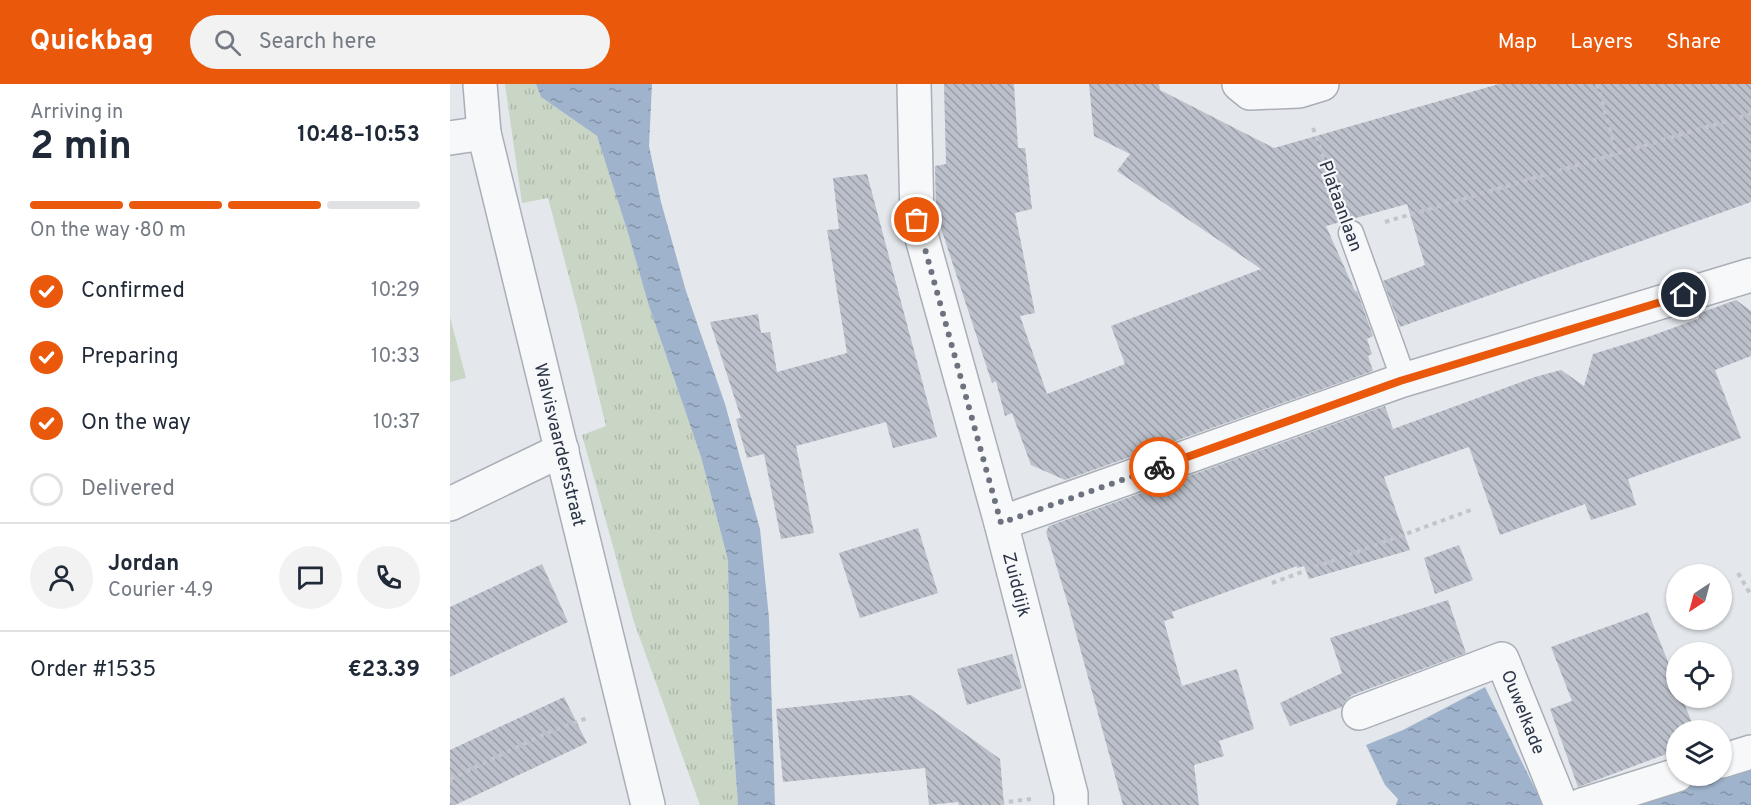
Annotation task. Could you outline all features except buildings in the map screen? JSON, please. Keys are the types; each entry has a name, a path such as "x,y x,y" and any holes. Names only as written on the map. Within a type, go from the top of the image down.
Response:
{"street":[{"name":"Walvisvaardersstraat","path":"480,84 484,133 648,805"},
{"name":"Zuiddijk","path":"914,84 917,220 1001,523 1071,800"},
{"path":"1239,84 1250,93 1311,88"},
{"path":"450,138 484,133"},
{"path":"1001,523 1404,380 1751,274"},
{"path":"450,504 561,450"},
{"name":"Ouwelkade","path":"1359,713 1502,659 1561,805"},
{"path":"1732,758 1751,752"},
{"path":"1582,805 1666,778"}],"lane":[{"name":"Plataanlaan","path":"1351,232 1404,380"}],"path":[{"path":"1597,84 1617,153"},
{"name":"Plataanlaan","path":"1311,88 1351,232"},
{"path":"1351,232 1751,114"},
{"path":"1272,583 1471,510"},
{"path":"1738,573 1751,595"},
{"path":"450,779 547,733 623,703"},
{"path":"982,805 1071,800"}],"green space":[{"path":"505,84 536,84 541,97 597,136 648,303 701,457 728,560 730,695 738,805 700,805 634,622 582,435 606,426 548,198 522,203"},
{"path":"450,317 466,378 450,382"}],"water":[{"path":"536,84 652,84 649,146 661,202 686,291 725,404 760,529 769,618 775,805 738,805 730,695 728,560 701,457 648,303 597,136 541,97"},
{"path":"1485,687 1543,805 1396,805 1398,799 1385,785 1366,745 1403,730"},
{"path":"1751,761 1751,805 1633,805 1685,786 1732,786 1732,771"}],"way so far":[{"path":"917,220 1001,523 1159,467"}],"route":[{"path":"1159,467 1400,381 1684,295"}]}
